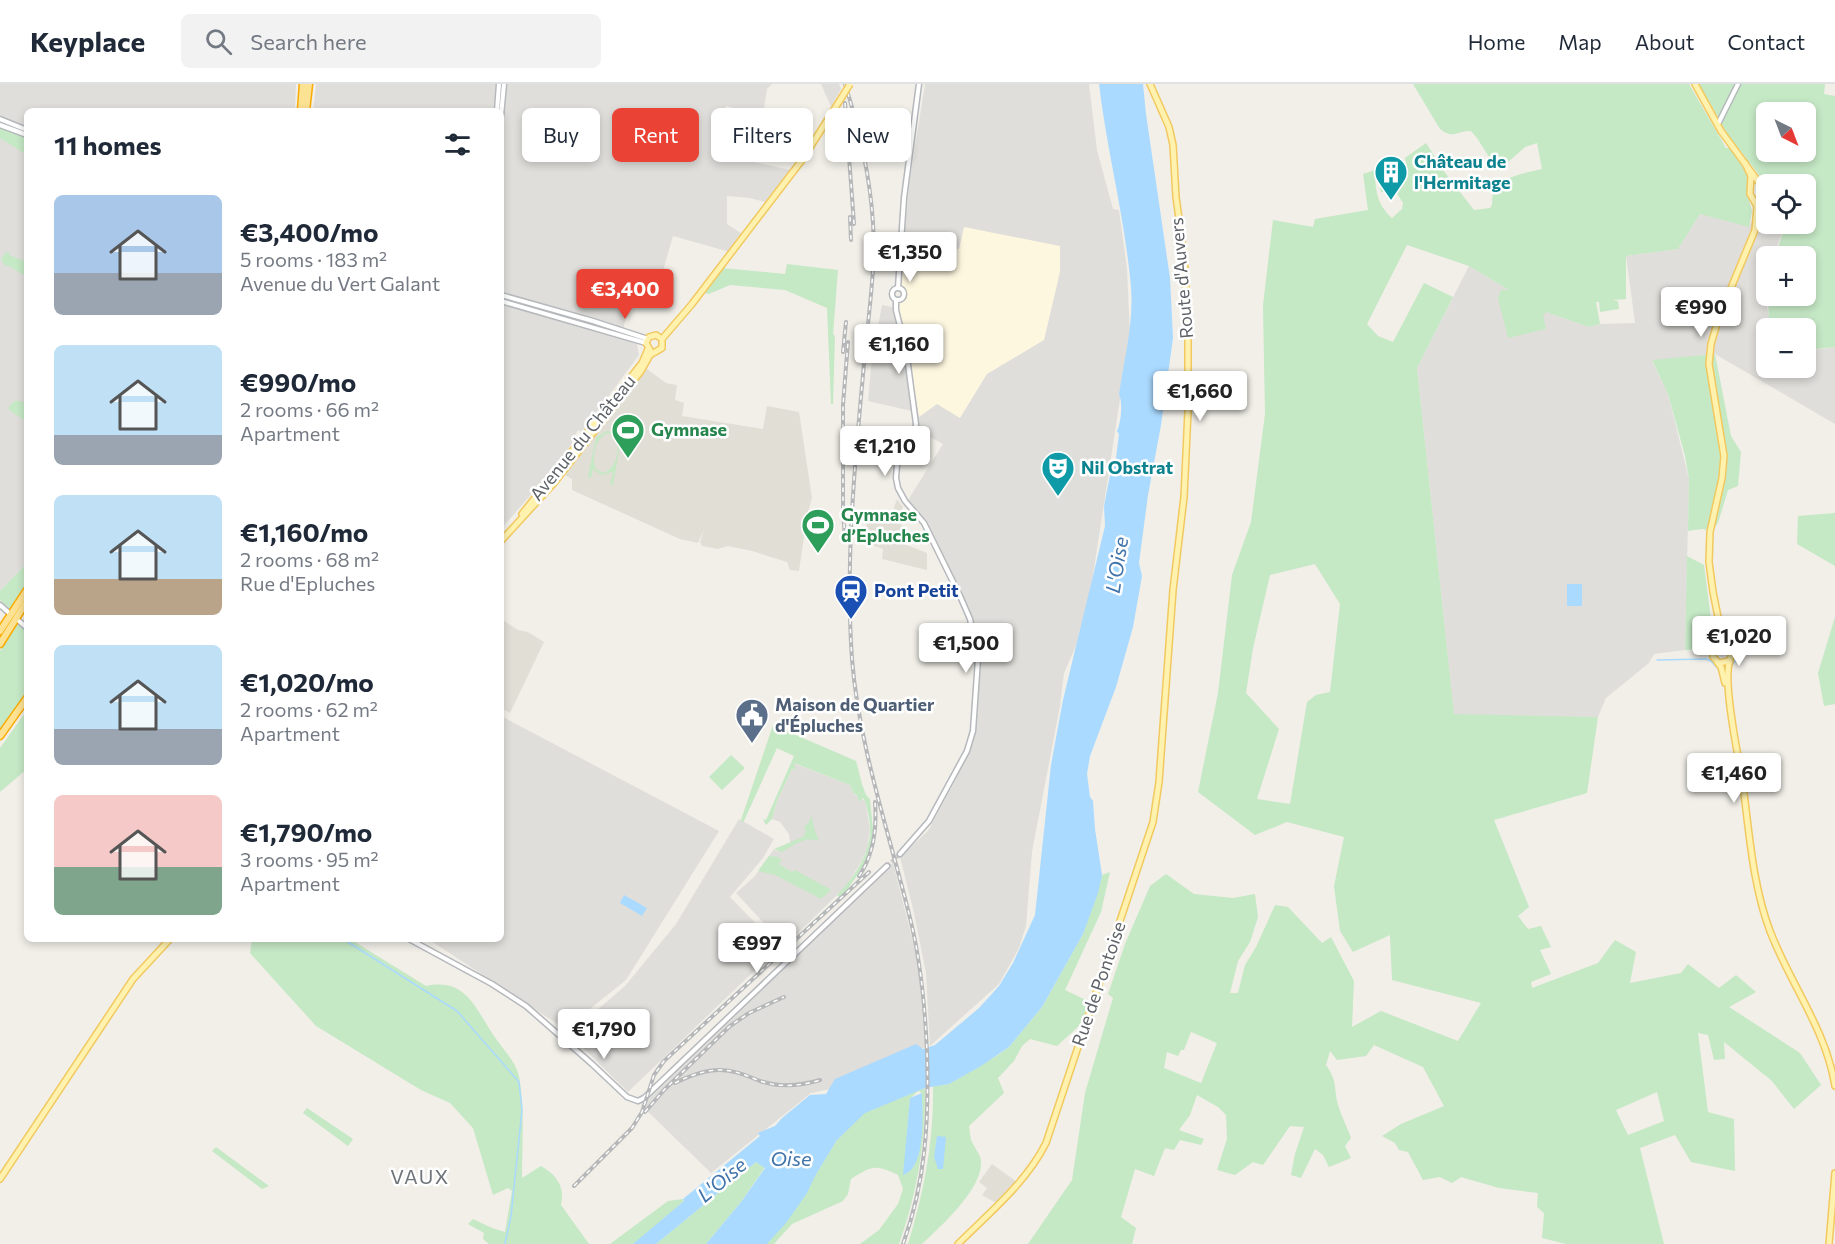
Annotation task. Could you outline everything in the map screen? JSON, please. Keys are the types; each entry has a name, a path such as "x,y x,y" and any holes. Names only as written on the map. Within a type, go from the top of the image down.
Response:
{"highway":[{"path":"301,108 303,84"},
{"path":"307,108 309,84"},
{"path":"2,628 24,595"},
{"path":"0,644 24,607"},
{"path":"1,735 24,702"}],"main road":[{"path":"649,346 653,335 662,339 692,304 802,160 850,84"},
{"name":"Route d'Auvers","path":"1150,84 1168,127 1174,152 1176,197 1188,307 1188,411 1182,521 1175,575 1166,691"},
{"path":"1695,84 1718,124 1756,179"},
{"path":"1745,163 1751,176 1750,192 1757,210 1754,234 1719,317 1711,344 1711,384 1724,456 1709,544 1710,572 1722,644 1732,650 1727,671 1731,708 1763,908 1774,942 1821,1036 1835,1086"},
{"path":"1752,187 1756,185"},
{"path":"1710,363 1722,318 1757,234"},
{"name":"Avenue du Château","path":"504,538 552,481 649,346 662,348 662,339"},
{"path":"1722,644 1714,648 1713,655 1723,674 1731,708"},
{"path":"1717,662 1725,663 1730,660"},
{"name":"Rue de Pontoise","path":"958,1244 1027,1173 1048,1137 1153,822 1159,782 1166,691"},
{"path":"0,1179 133,979 167,942"},
{"path":"1829,1243 1835,1173"}],"street":[{"path":"498,108 502,84"},
{"path":"501,108 502,84"},
{"path":"900,854 929,821 967,751 973,731 978,659 970,619 960,596 924,523 905,501 896,478 897,465 914,437 916,424 906,350 896,310 896,300 892,297 892,293 898,288 904,198 919,84"},
{"path":"1718,124 1738,84"},
{"path":"0,118 24,128"},
{"path":"0,124 24,134"},
{"path":"896,300 900,300 903,295 902,290 898,288"},
{"path":"504,296 649,346"},
{"path":"504,302 649,346"},
{"path":"0,605 8,612"},
{"path":"19,621 24,625"},
{"path":"414,942 515,998 634,1101 644,1098 887,866"}],"shaded area":[{"path":"0,84 296,84 295,108 24,108 24,566 0,591"},
{"path":"316,84 772,84 767,89 764,108 726,106 725,108 711,108 711,162 754,162 790,170 765,202 727,196 727,224 744,235 730,252 673,236 661,278 640,272 624,325 623,339 637,344 639,355 582,432 578,430 574,437 576,439 548,475 504,526 504,108 313,108"},
{"path":"821,84 839,84 841,89 831,107"},
{"path":"925,84 1089,84 1097,150 1113,209 1119,210 1127,269 1130,334 1093,575 1082,632 1064,673 1060,706 1032,852 1026,926 1019,948 999,984 930,1046 926,973 900,857 928,831 955,781 977,718 979,663 974,627 961,593 927,521 908,500 943,444 919,431 916,412 868,401 872,358 882,305 896,308 908,356 919,417 937,404 960,418 987,374 1044,340 1060,272 1060,246 964,227 959,249 903,242 910,178"},
{"path":"1700,214 1749,226 1756,215 1756,234 1782,234 1777,246 1756,246 1756,306 1767,306 1770,318 1756,318 1756,378 1715,354 1652,361 1668,394 1689,479 1685,650 1654,654 1649,663 1606,698 1598,717 1454,715 1417,368 1469,266 1546,312 1589,327 1600,324 1635,323 1626,256 1678,249"},
{"path":"964,226 1060,246 1060,272 1051,316 1044,341 987,374 960,418 919,418 908,356 896,308 905,295 899,286 903,242 959,249"},
{"path":"1835,347 1835,424 1756,378 1816,378 1816,350"},
{"path":"647,369 666,383 677,385 675,400 684,403 682,416 763,429 767,406 799,412 812,498 807,515 799,571 790,570 787,562 752,551 728,546 718,549 702,546 700,542 704,529 698,543 680,539 572,490 572,479 565,475"},
{"path":"897,499 903,507 897,523 902,525 896,541 927,553 927,570 882,559 883,549 863,542 869,513 890,520"},
{"path":"504,621 544,642 510,713 504,710"},
{"path":"504,718 719,831 626,980 565,1029 433,942 504,942"},
{"path":"793,763 850,785 853,793 865,801 870,829 867,849 847,885 785,946 736,893 755,876 774,849 776,851 790,843 789,834 780,822 772,819 777,801 792,769 795,770"},
{"path":"739,819 774,839 763,858 730,897 779,947 628,1092 569,1034 625,986 676,924"},
{"path":"893,863 919,973 925,1047 835,1088 811,1093 711,1173 641,1105 678,1066"},
{"path":"992,1164 1017,1182 996,1203 982,1195 987,1188 979,1182"}],"green space":[{"path":"1413,84 1689,84 1726,148 1731,148 1749,178 1748,197 1752,211 1749,227 1700,214 1678,249 1626,256 1626,299 1612,300 1618,301 1619,309 1600,312 1599,302 1596,302 1600,324 1589,327 1546,312 1543,316 1546,329 1508,338 1498,298 1501,290 1509,290 1469,266 1407,245 1367,324 1378,336 1393,342 1424,283 1453,297 1417,368 1454,714 1598,717 1587,793 1494,820 1529,907 1518,916 1528,929 1541,926 1551,947 1540,950 1551,974 1531,982 1532,988 1598,963 1615,940 1636,952 1630,983 1681,973 1688,964 1719,988 1736,975 1756,992 1729,1007 1800,1053 1821,1085 1794,1109 1772,1081 1724,1042 1725,1059 1714,1060 1708,1035 1698,1033 1708,1112 1734,1119 1735,1171 1691,1162 1675,1135 1640,1148 1664,1244 1566,1244 1542,1238 1544,1213 1537,1207 1538,1193 1499,1188 1461,1177 1452,1183 1440,1177 1423,1180 1408,1152 1399,1150 1395,1143 1382,1136 1401,1124 1444,1106 1423,1067 1374,1045 1366,1056 1337,1060 1330,1051 1326,1065 1334,1079 1338,1106 1351,1138 1345,1146 1351,1158 1329,1167 1323,1155 1315,1149 1301,1178 1291,1175 1304,1127 1290,1126 1263,1165 1253,1162 1235,1175 1217,1170 1227,1139 1226,1115 1218,1107 1197,1095 1190,1115 1179,1130 1204,1139 1201,1145 1180,1140 1174,1150 1165,1148 1154,1176 1135,1169 1121,1217 1136,1228 1132,1244 1028,1244 1072,1180 1085,1093 1113,998 1108,994 1125,944 1150,886 1166,874 1194,894 1233,898 1255,894 1258,917 1250,942 1238,961 1230,993 1238,993 1245,965 1275,905 1288,907 1322,943 1331,937 1354,981 1352,1027 1381,1011 1458,1041 1481,1003 1392,980 1390,935 1353,952 1340,931 1334,886 1344,837 1287,822 1255,835 1198,792 1218,693 1232,575 1251,522 1265,414 1263,305 1273,220 1313,227 1315,219 1368,210 1363,174 1375,170 1378,196 1383,208 1392,218 1402,209 1403,203 1396,192 1381,192 1379,181 1382,177 1390,179 1399,176 1407,167 1405,158 1426,143 1474,210 1490,208 1496,188 1507,179 1542,169 1537,143 1525,147 1498,171 1471,131 1449,134 1440,129","holes":["1315,564 1340,604 1330,692 1316,695 1307,702 1290,804 1257,799 1279,729 1246,693 1253,648 1270,575","1191,1032 1217,1043 1201,1083 1164,1068 1167,1052 1178,1056 1181,1050 1184,1050","1657,1092 1664,1121 1628,1135 1616,1110"]},
{"path":"1699,84 1825,84 1824,94 1835,96 1835,347 1816,349 1816,318 1769,318 1768,306 1816,306 1816,246 1778,246 1783,234 1816,234 1816,174 1758,174 1720,123 1722,110 1718,117"},
{"path":"0,127 24,137 24,153 0,138"},
{"path":"6,252 24,261 24,275 7,265 6,267 1,259"},
{"path":"787,264 838,270 833,334 835,336 833,404 831,404 827,308 785,290 730,285 709,294 705,293 722,268 785,274"},
{"path":"1715,354 1731,436 1741,452 1738,486 1728,490 1718,523 1712,531 1702,529 1688,531 1689,479 1685,456 1668,394 1652,360"},
{"path":"15,401 24,403 24,420 9,410 9,406"},
{"path":"607,431 612,432 618,438 622,434 613,485 610,485 613,472 601,475 593,469 591,478 588,477 596,437","holes":["608,433 614,436 617,446 616,457 608,471 603,473 596,469 595,448 604,435"]},
{"path":"1835,513 1835,566 1797,544 1798,516"},
{"path":"1687,556 1704,565 1714,643 1706,649 1685,650"},
{"path":"24,566 24,587 10,609 0,600 0,591"},
{"path":"1835,617 1835,704 1824,706 1818,673"},
{"path":"18,623 24,628 24,698 0,732 0,651"},
{"path":"24,714 24,772 0,792 0,748"},
{"path":"773,725 856,761 866,795 870,799 873,830 866,862 841,899 837,895 860,864 870,837 870,821 865,801 863,798 859,802 850,785 794,763 796,770 792,769 777,801 772,819 766,825 763,819 766,820 794,756 777,748 743,823 741,820"},
{"path":"731,755 745,768 722,790 709,777"},
{"path":"812,816 819,841 804,840 782,852 774,849 803,837 806,830 805,825"},
{"path":"769,856 778,857 784,861 781,860 779,864 831,890 821,899 775,875 758,871"},
{"path":"1110,872 1101,912 1065,990 1090,1002 1080,1025 1057,1046 1030,1039 1022,1046 1014,1061 998,1078 1004,1093 969,1126 971,1140 981,1162 974,1186 958,1208 922,1244 908,1244 927,1166 932,1127 933,1086 949,1084 1009,1047 1042,1007 1083,934 1102,875"},
{"path":"252,942 355,942 426,986 440,984 461,991 475,1006 512,1060 519,1076 523,1114 522,1178 541,1166 551,1173 561,1187 561,1205 589,1244 489,1244 483,1239 484,1233 468,1224 473,1219 505,1232 512,1191 508,1188 493,1195 473,1128 450,1103 421,1090 316,1026 250,953"},
{"path":"925,1088 924,1128 919,1167 911,1206 899,1244 860,1244 879,1230 898,1204 903,1189 898,1175 884,1169 874,1168 851,1179 848,1194 843,1201 792,1224 774,1244 766,1244 837,1140 865,1112","holes":["918,1091 922,1093 904,1175 910,1099"]},
{"path":"307,1108 353,1139 348,1146 303,1113"},
{"path":"216,1147 269,1186 262,1189 212,1151"},
{"path":"756,1162 765,1167 741,1202 706,1244 656,1244"},
{"path":"683,1199 684,1201 634,1244 610,1244 668,1201"}],"water":[{"path":"1099,84 1143,84 1170,278 1173,338 1161,425 1148,495 1139,563 1142,576 1133,627 1116,687 1090,756 1087,774 1090,797 1093,801 1102,875 1083,934 1042,1007 1009,1047 949,1084 925,1088 865,1113 837,1140 807,1193 786,1223 767,1244 706,1244 741,1202 765,1168 756,1162 656,1244 633,1244 684,1201 683,1199 760,1136 758,1133 775,1126 810,1095 826,1094 835,1079 916,1044 923,1049 935,1045 979,1008 999,986 1013,963 1035,915 1051,765 1063,700 1105,526 1104,506 1111,470 1116,458 1119,434 1117,431 1121,413 1119,395 1131,314 1128,261"},
{"path":"1567,584 1582,584 1582,606 1567,606"},
{"path":"624,895 647,908 642,916 620,903"},
{"path":"922,1093 920,1151 911,1170 903,1175 910,1098"},
{"path":"937,1136 946,1137 943,1169 938,1169 934,1157"}],"waterway":[{"path":"1732,665 1741,654 1776,647"},
{"path":"1657,660 1706,659 1720,671"},
{"path":"1731,669 1731,679"},
{"path":"348,942 457,1011 519,1082 522,1110 511,1216 505,1244"}],"tunnel":[{"path":"887,866 900,854"}],"railway":[{"path":"845,84 867,170 874,240 850,548 852,659 868,757 917,951 924,1001 927,1052 924,1150 917,1197 903,1244"},
{"path":"845,103 854,224"},
{"path":"850,217 851,240"},
{"path":"843,352 846,322"},
{"path":"845,537 843,405 848,342"},
{"path":"859,876 871,850 875,802"},
{"path":"574,1186 632,1128 642,1112 654,1075 664,1061 869,872"},
{"path":"645,1112 664,1090 730,1026 749,1013 784,997"},
{"path":"675,1083 697,1074 720,1070 736,1072 775,1085 798,1085 820,1080"}],"place":[{"name":"Château de l'Hermitage","path":"1391,201"},
{"name":"Gymnase","path":"628,459"},
{"name":"Nil Obstrat","path":"1058,497"},
{"name":"Gymnase d’Epluches","path":"818,554"},
{"name":"Pont Petit","path":"851,620"},
{"name":"Maison de Quartier d'Épluches","path":"752,744"}],"district":[{"name":"VAUX","path":"420,1177"}],"water label":[{"name":"L'Oise","path":"1117,565"},
{"name":"Oise","path":"791,1159"},
{"name":"L'Oise","path":"722,1180"}]}
